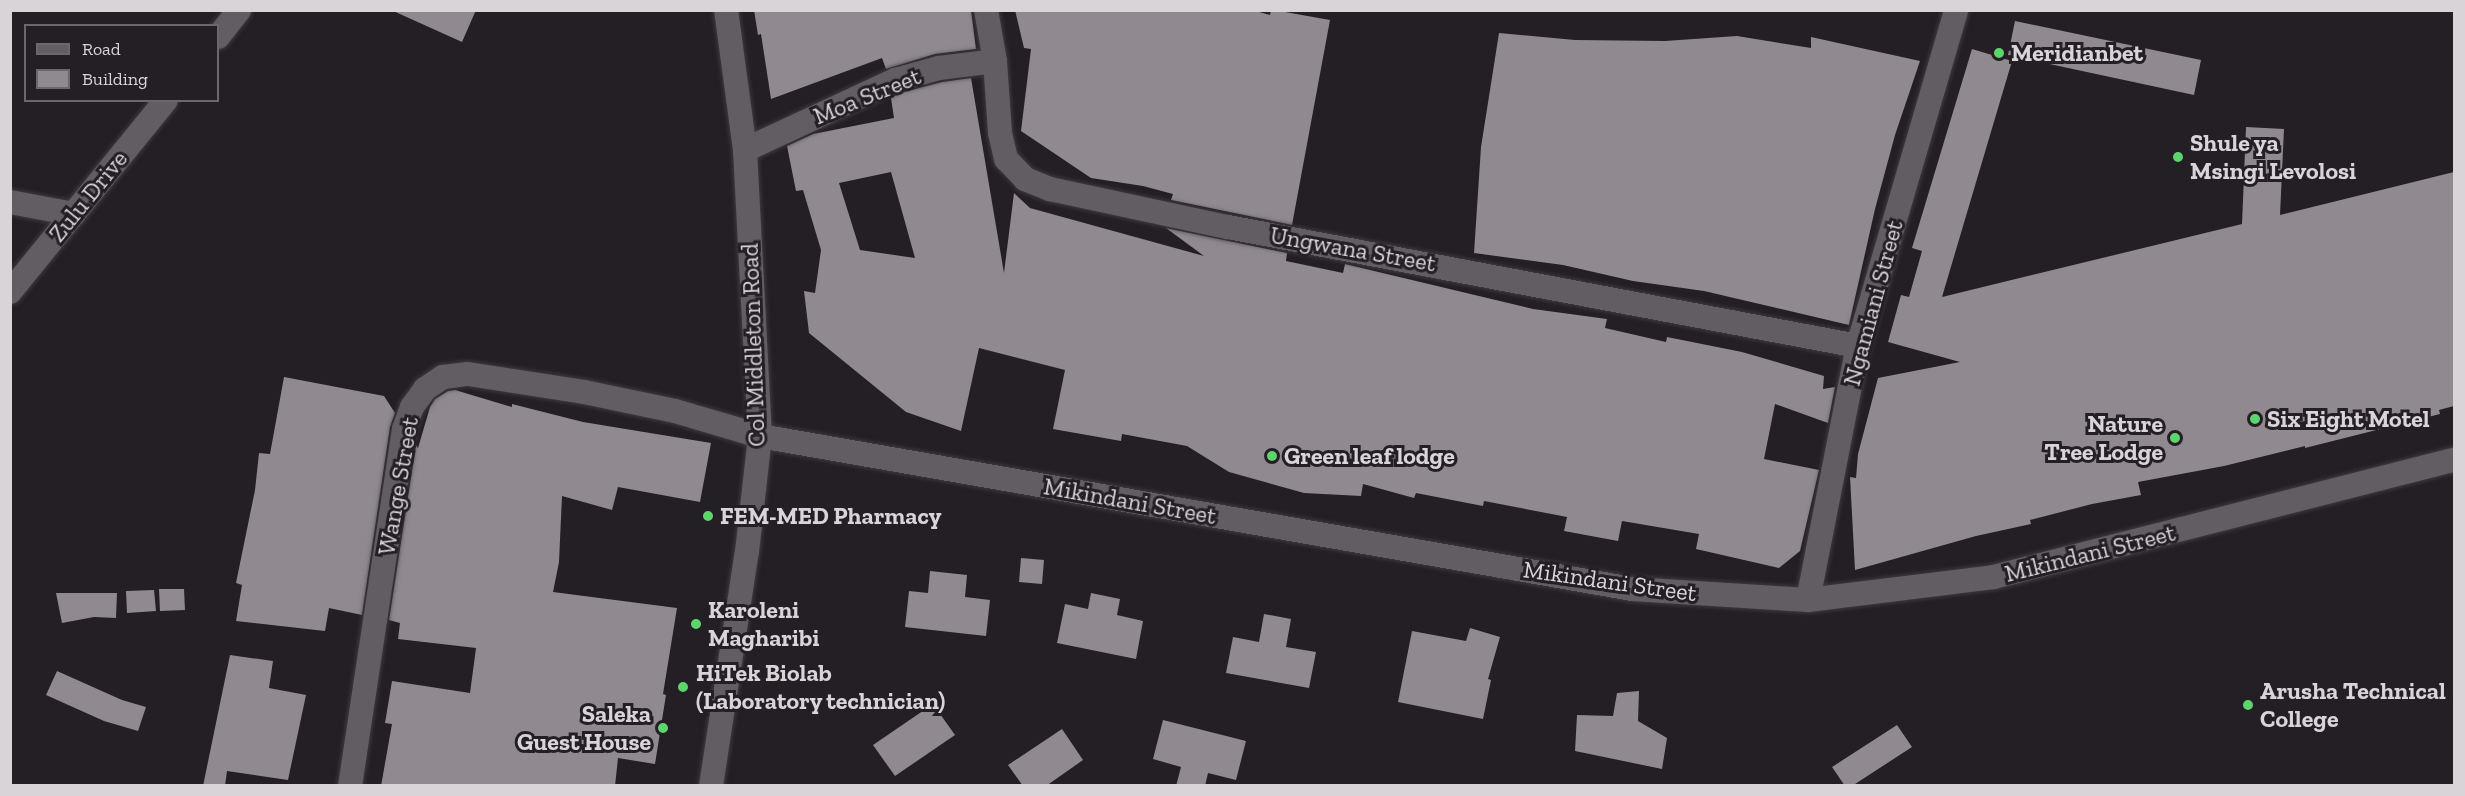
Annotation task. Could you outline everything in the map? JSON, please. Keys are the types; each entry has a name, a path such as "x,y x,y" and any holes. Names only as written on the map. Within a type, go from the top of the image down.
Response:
{"street":[{"path":"219,36 239,10"},
{"name":"Col Middleton Road","path":"711,786 745,563 760,436 745,150 726,10"},
{"name":"Ungwana Street","path":"986,10 995,61 1000,133 1006,159 1025,179 1050,189 1228,227 1858,346"},
{"name":"Ngamiani Street","path":"1808,600 1858,346 1956,10"},
{"name":"Moa Street","path":"745,150 895,80 939,68 995,61"},
{"name":"Zulu Drive","path":"10,292 164,102"},
{"path":"10,202 74,214"},
{"name":"Wange Street","path":"350,786 404,429 412,407 425,389 443,377 468,374 584,392 675,411 760,436"},
{"name":"Mikindani Street","path":"760,436 1632,589 1808,600 1994,577 2454,460"}],"building":[{"path":"391,10 476,10 462,42"},
{"path":"754,10 971,10 976,49 935,54 886,69 882,58 771,99 761,34 758,35"},
{"path":"1015,10 1252,10 1270,15 1271,10 1274,10 1330,20 1292,225 1171,200 1173,194 1143,186 1091,178 1021,131 1031,49 1024,48"},
{"path":"2015,21 2201,60 2194,95 2008,55"},
{"path":"1499,33 1575,40 1665,41 1737,36 1811,48 1811,37 1920,61 1895,135 1875,209 1849,325 1704,291 1633,281 1563,265 1474,253 1481,147"},
{"path":"1972,49 2012,61 1942,297 2242,224 2246,127 2284,129 2280,215 2454,172 2454,406 2439,410 2440,414 2305,448 2305,446 2224,466 2138,482 2141,495 2092,504 2030,520 2031,524 1976,536 1855,570 1850,477 1856,478 1858,454 1878,378 1960,362 1888,342 1901,295 1909,297 1922,251 1912,248"},
{"path":"971,78 1004,273 1014,193 1030,208 1204,256 1166,228 1287,253 1286,261 1343,273 1345,264 1533,309 1607,319 1605,328 1666,342 1667,337 1742,352 1824,376 1823,389 1835,387 1828,423 1775,404 1764,459 1819,470 1800,551 1779,568 1696,549 1699,534 1622,521 1618,541 1564,531 1567,517 1484,501 1483,506 1416,493 1414,498 1363,484 1361,496 1304,493 1229,472 1187,446 1122,434 1121,441 1053,429 1065,370 979,348 961,431 906,412 809,333 804,291 815,293 821,250 803,190 796,191 787,146 813,134 894,118 891,98 900,93 942,82","holes":["891,172 915,258 860,250 839,183"]},
{"path":"284,377 384,396 395,413 390,427 362,615 329,608 325,631 236,621 242,585 236,583 255,490 259,453 270,454"},
{"path":"455,390 512,407 512,404 583,422 711,443 700,502 618,487 612,510 562,496 559,562 553,592 677,608 663,694 666,695 655,764 618,758 615,786 381,786 392,724 385,723 392,681 470,693 476,648 398,639 400,623 389,620 416,445 418,448 430,407 435,399 448,391"},
{"path":"1021,558 1044,560 1042,584 1019,582"},
{"path":"930,571 967,575 965,597 990,600 986,636 905,627 909,591 928,593"},
{"path":"159,589 184,589 185,610 160,611"},
{"path":"154,590 156,611 127,613 126,591"},
{"path":"56,593 117,593 116,618 94,617 62,623"},
{"path":"1091,593 1120,599 1117,615 1143,621 1136,659 1057,643 1065,604 1088,609"},
{"path":"1264,614 1291,619 1286,647 1316,652 1309,688 1226,673 1233,637 1259,642"},
{"path":"1470,628 1500,637 1488,679 1491,680 1483,719 1398,702 1412,631 1466,641"},
{"path":"230,655 273,661 269,688 306,695 288,780 227,771 225,786 203,786"},
{"path":"57,671 122,700 146,707 138,731 104,721 46,695"},
{"path":"1639,691 1638,721 1667,738 1662,769 1575,751 1577,715 1613,716 1617,693"},
{"path":"933,704 955,735 895,776 873,745"},
{"path":"1163,720 1246,741 1236,780 1208,773 1205,786 1176,786 1181,767 1153,759"},
{"path":"1897,725 1912,747 1852,786 1845,786 1832,767"},
{"path":"1062,729 1083,760 1046,786 1023,786 1008,765"}],"place":[{"name":"Meridianbet","path":"1999,53"},
{"name":"Shule ya Msingi Levolosi","path":"2178,157"},
{"name":"Six Eight Motel","path":"2255,419"},
{"name":"Nature Tree Lodge","path":"2175,438"},
{"name":"Green leaf lodge","path":"1272,456"},
{"name":"FEM-MED Pharmacy","path":"708,516"},
{"name":"Karoleni Magharibi","path":"696,624"},
{"name":"HiTek Biolab (Laboratory technician)","path":"683,687"},
{"name":"Arusha Technical College","path":"2248,705"},
{"name":"Saleka Guest House","path":"663,728"}]}
